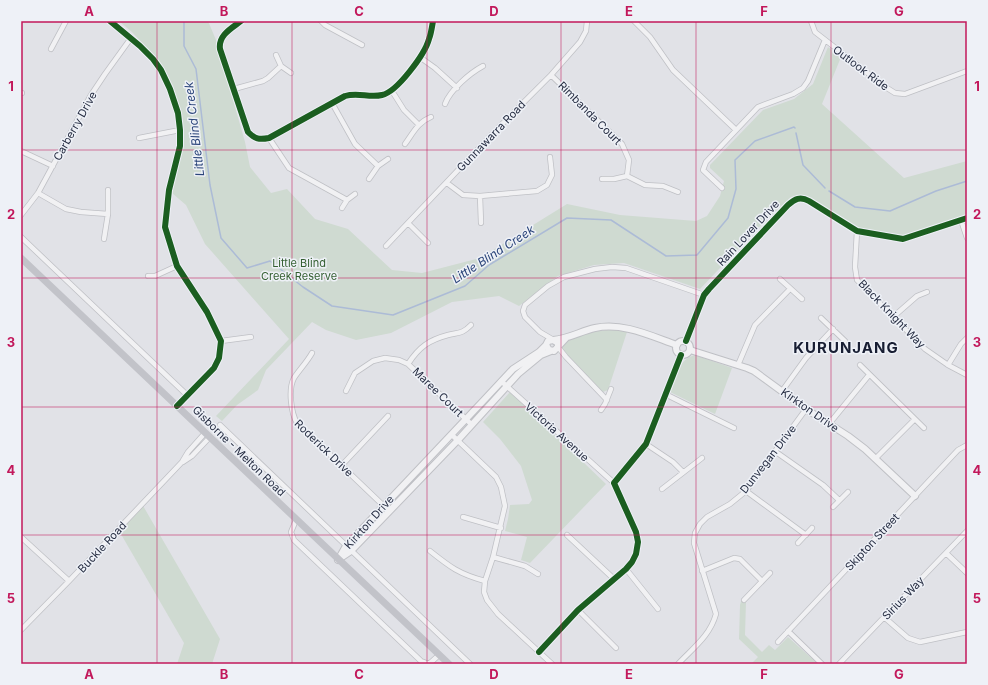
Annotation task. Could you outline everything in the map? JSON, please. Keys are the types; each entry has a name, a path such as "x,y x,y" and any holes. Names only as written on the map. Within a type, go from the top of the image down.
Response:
{"main road":[{"name":"Gisborne - Melton Road","path":"21,258 448,664"}],"street":[{"path":"51,49 66,21"},
{"path":"110,21 153,59 161,70 170,89 178,113 180,146 169,190 165,227 177,266 207,312 221,341 219,358 214,368 177,406"},
{"path":"241,21 223,36 220,43 220,49 248,132 253,137 260,140 269,138 332,103 352,94 372,96 383,95 392,91 421,58 430,39 433,21"},
{"path":"321,21 325,25 362,45"},
{"name":"Gunnawarra Road","path":"386,246 580,42 586,31 587,21"},
{"path":"634,21 650,37 673,70 736,130"},
{"name":"Outlook Ride","path":"811,21 814,32 895,93 905,94 967,71"},
{"name":"Carberry Drive","path":"21,215 38,193 91,95 131,38"},
{"path":"722,188 703,170 706,162 758,107 793,94 803,88 808,81 825,40"},
{"path":"276,55 281,66 290,73"},
{"path":"421,58 435,68 457,88"},
{"path":"234,89 263,81 281,66"},
{"path":"445,104 447,98 472,72 483,66"},
{"name":"Rimbanda Court","path":"551,74 622,144 629,160 627,176"},
{"path":"392,91 404,110 418,124"},
{"path":"332,103 355,144 378,166"},
{"path":"405,144 418,124 431,117"},
{"path":"139,138 180,130"},
{"path":"269,138 289,168 347,200"},
{"path":"21,150 53,166"},
{"path":"447,183 463,194 480,196 537,191 547,185 552,175 550,157"},
{"path":"369,179 378,166 388,159"},
{"path":"602,179 614,179 627,176 645,185 663,186 678,192"},
{"path":"104,239 108,214 108,190"},
{"path":"38,193 66,209 81,212 108,214"},
{"path":"342,208 347,200 355,194"},
{"path":"480,196 482,223"},
{"name":"Rain Lover Drive","path":"704,295 788,205 799,198 804,198 857,231 903,240 967,218"},
{"path":"961,220 967,238"},
{"path":"408,223 428,243"},
{"name":"Black Knight Way","path":"857,231 855,267 857,280 925,349 948,365 967,375"},
{"name":"Gisborne - Melton Road","path":"21,237 188,396"},
{"path":"148,276 155,276 177,266"},
{"path":"606,400 566,357 555,349 548,349 540,332 525,316 523,311 525,305 548,286 564,278 595,269 612,267 626,268 704,295 686,341"},
{"path":"780,279 802,299"},
{"path":"738,365 755,325 790,289"},
{"path":"893,318 916,296 927,292"},
{"path":"822,318 845,341"},
{"path":"408,364 414,355 428,342 448,335 464,332 471,325"},
{"name":"Kirkton Drive","path":"553,339 566,338 585,330 613,326 637,331 677,345"},
{"path":"782,391 806,358 833,329"},
{"path":"540,332 558,343 555,349"},
{"path":"221,341 251,337"},
{"name":"Kirkton Drive","path":"338,560 351,551 526,368 541,355 555,349 566,338"},
{"path":"948,365 961,344 967,338"},
{"path":"546,345 548,341 553,339"},
{"path":"680,341 686,341 690,343 690,350 687,354 681,354 677,350 677,345 680,341"},
{"name":"Kirkton Drive","path":"338,560 346,546 501,381 513,369 539,352 546,345"},
{"name":"Kirkton Drive","path":"690,350 738,365 754,372 806,409 848,436 915,496"},
{"name":"Roderick Drive","path":"312,353 292,384 291,409 293,417 297,423 389,511"},
{"path":"539,652 578,610 626,569 634,558 638,542 636,532 614,482 646,444 681,354"},
{"name":"Maree Court","path":"346,391 349,382 355,373 373,361 385,358 399,360 408,364 472,425"},
{"path":"860,365 914,420 924,428"},
{"path":"829,424 869,375"},
{"name":"Victoria Avenue","path":"501,381 614,482"},
{"path":"601,410 611,389"},
{"path":"665,394 734,428"},
{"name":"Dunvegan Drive","path":"678,664 706,635 713,625 716,614 694,543 695,533 700,524 707,517 730,504 746,491 806,409"},
{"path":"342,465 388,416"},
{"path":"875,459 914,420"},
{"name":"Gisborne - Melton Road","path":"220,425 470,664"},
{"path":"452,434 496,477 505,506 493,557 485,581 484,592 487,600 498,614 552,664"},
{"name":"Buckle Road","path":"21,630 69,582 182,462 188,452 207,435"},
{"path":"646,444 673,462 683,472"},
{"name":"Skipton Street","path":"778,642 958,450 967,445"},
{"path":"776,452 823,485 839,500"},
{"path":"662,489 702,458"},
{"path":"746,491 806,535"},
{"path":"832,508 848,492"},
{"path":"463,517 500,528"},
{"path":"296,520 291,532 294,540 421,661 429,664 439,655"},
{"path":"798,543 812,528"},
{"name":"Sirius Way","path":"839,664 967,531"},
{"path":"566,535 614,579"},
{"path":"21,537 69,582"},
{"path":"430,551 453,569 464,575 485,581"},
{"path":"946,553 967,573"},
{"path":"493,557 525,566 538,574"},
{"path":"702,571 734,558 740,559 762,581"},
{"path":"626,569 658,609"},
{"path":"744,600 770,573"},
{"path":"578,610 616,648"},
{"path":"884,617 908,638 920,642 967,632"},
{"path":"788,631 822,664"}],"green space":[{"name":"Little Blind Creek Reserve","path":"119,21 208,21 216,40 245,142 250,167 271,193 287,189 315,219 348,229 392,270 422,273 480,258 567,204 620,215 696,221 707,216 720,196 724,181 710,168 710,165 763,110 794,99 813,84 828,47 841,57 822,104 904,178 967,161 967,214 901,236 855,227 804,195 791,197 761,225 700,289 624,263 594,265 558,276 519,306 499,296 452,302 391,333 356,340 326,330 312,322 266,370 258,390 237,405 222,421 216,416 289,339 205,244 186,205 172,193 184,144 172,85 161,63 132,32"},
{"path":"615,329 627,332 608,390 603,392 567,355 561,346 580,335"},
{"path":"695,355 732,368 715,414 670,392 681,365 689,357"},
{"path":"510,392 606,484 530,563 521,560 527,537 505,531 510,505 529,504 532,500 521,466 500,439 483,422"},
{"path":"142,504 220,639 212,664 177,664 184,643 118,529"},
{"path":"742,598 746,602 745,635 762,652 769,645 775,650 788,637 818,664 751,664 758,657 739,639 740,605"}],"waterway":[{"name":"Little Blind Creek","path":"184,21 184,46 196,69 210,185 221,238 247,268 270,261 303,287 332,306 393,315 465,286 489,265 567,218 611,220 666,256 697,255 728,218 736,189 735,160 755,141 794,127 795,128"},
{"name":"Little Blind Creek","path":"796,133 803,165 825,188"},
{"name":"Little Blind Creek","path":"829,191 855,207 890,211 936,191 967,181"}],"cycle path":[{"path":"110,21 153,59 161,70 170,89 178,113 180,146 169,190 165,227 177,266 207,312 221,341 219,358 214,368 177,406"},
{"path":"241,21 223,36 220,49 248,132 255,138 262,139 269,138 345,96 377,96 388,92 410,72 422,54 430,37 433,21"},
{"path":"686,341 704,295 788,205 795,200 800,198 809,201 857,231 903,239 967,218"},
{"path":"539,652 578,610 626,569 636,554 638,542 636,532 614,483 646,444 681,355"}],"district":[{"name":"KURUNJANG","path":"846,347"}]}
